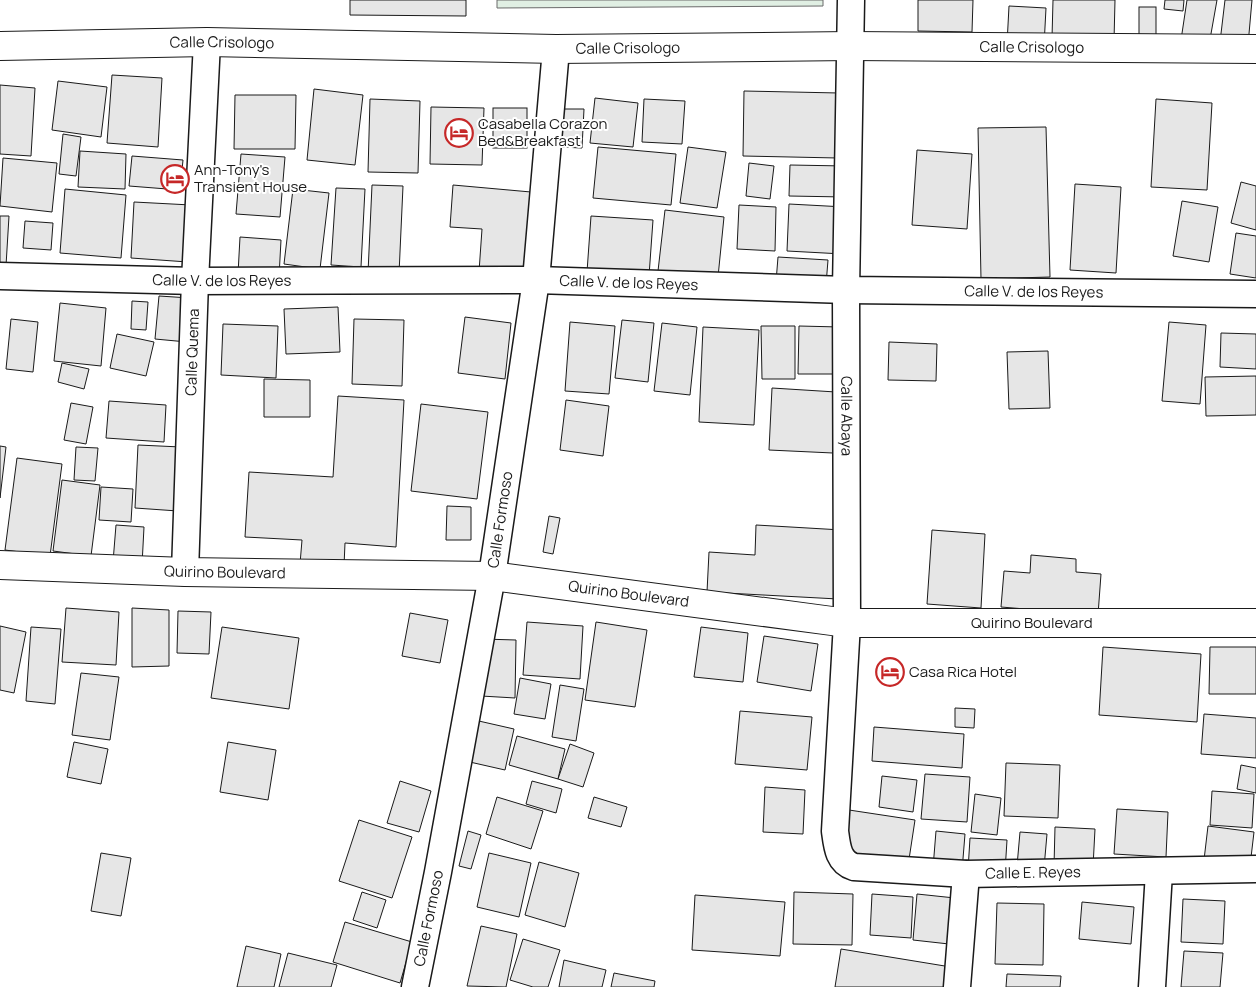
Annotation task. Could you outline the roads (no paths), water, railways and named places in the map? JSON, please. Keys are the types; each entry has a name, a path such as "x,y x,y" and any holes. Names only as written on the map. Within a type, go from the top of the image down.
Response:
{"main road":[{"name":"Calle Crisologo","path":"0,46 208,42 556,49 851,46 1256,49"},
{"name":"Quirino Boulevard","path":"0,565 185,572 492,576 847,623 1256,622"}],"street":[{"name":"Calle Abaya","path":"835,831 847,623 846,290 851,0"},
{"name":"Calle Quema","path":"185,572 195,281 208,42"},
{"name":"Calle Formoso","path":"415,987 492,576 536,280 556,49"},
{"name":"Calle V. de los Reyes","path":"0,276 195,281 536,280 846,290 1256,294"},
{"name":"Calle E. Reyes","path":"835,831 843,861 854,867 966,874 1256,870"},
{"path":"1152,987 1159,872"},
{"path":"957,987 966,874"}],"place":[{"name":"Casabella Corazon Bed&Breakfast","path":"459,133"},
{"name":"Ann-Tony's Transient House","path":"175,179"},
{"name":"Casa Rica Hotel","path":"890,672"}]}
